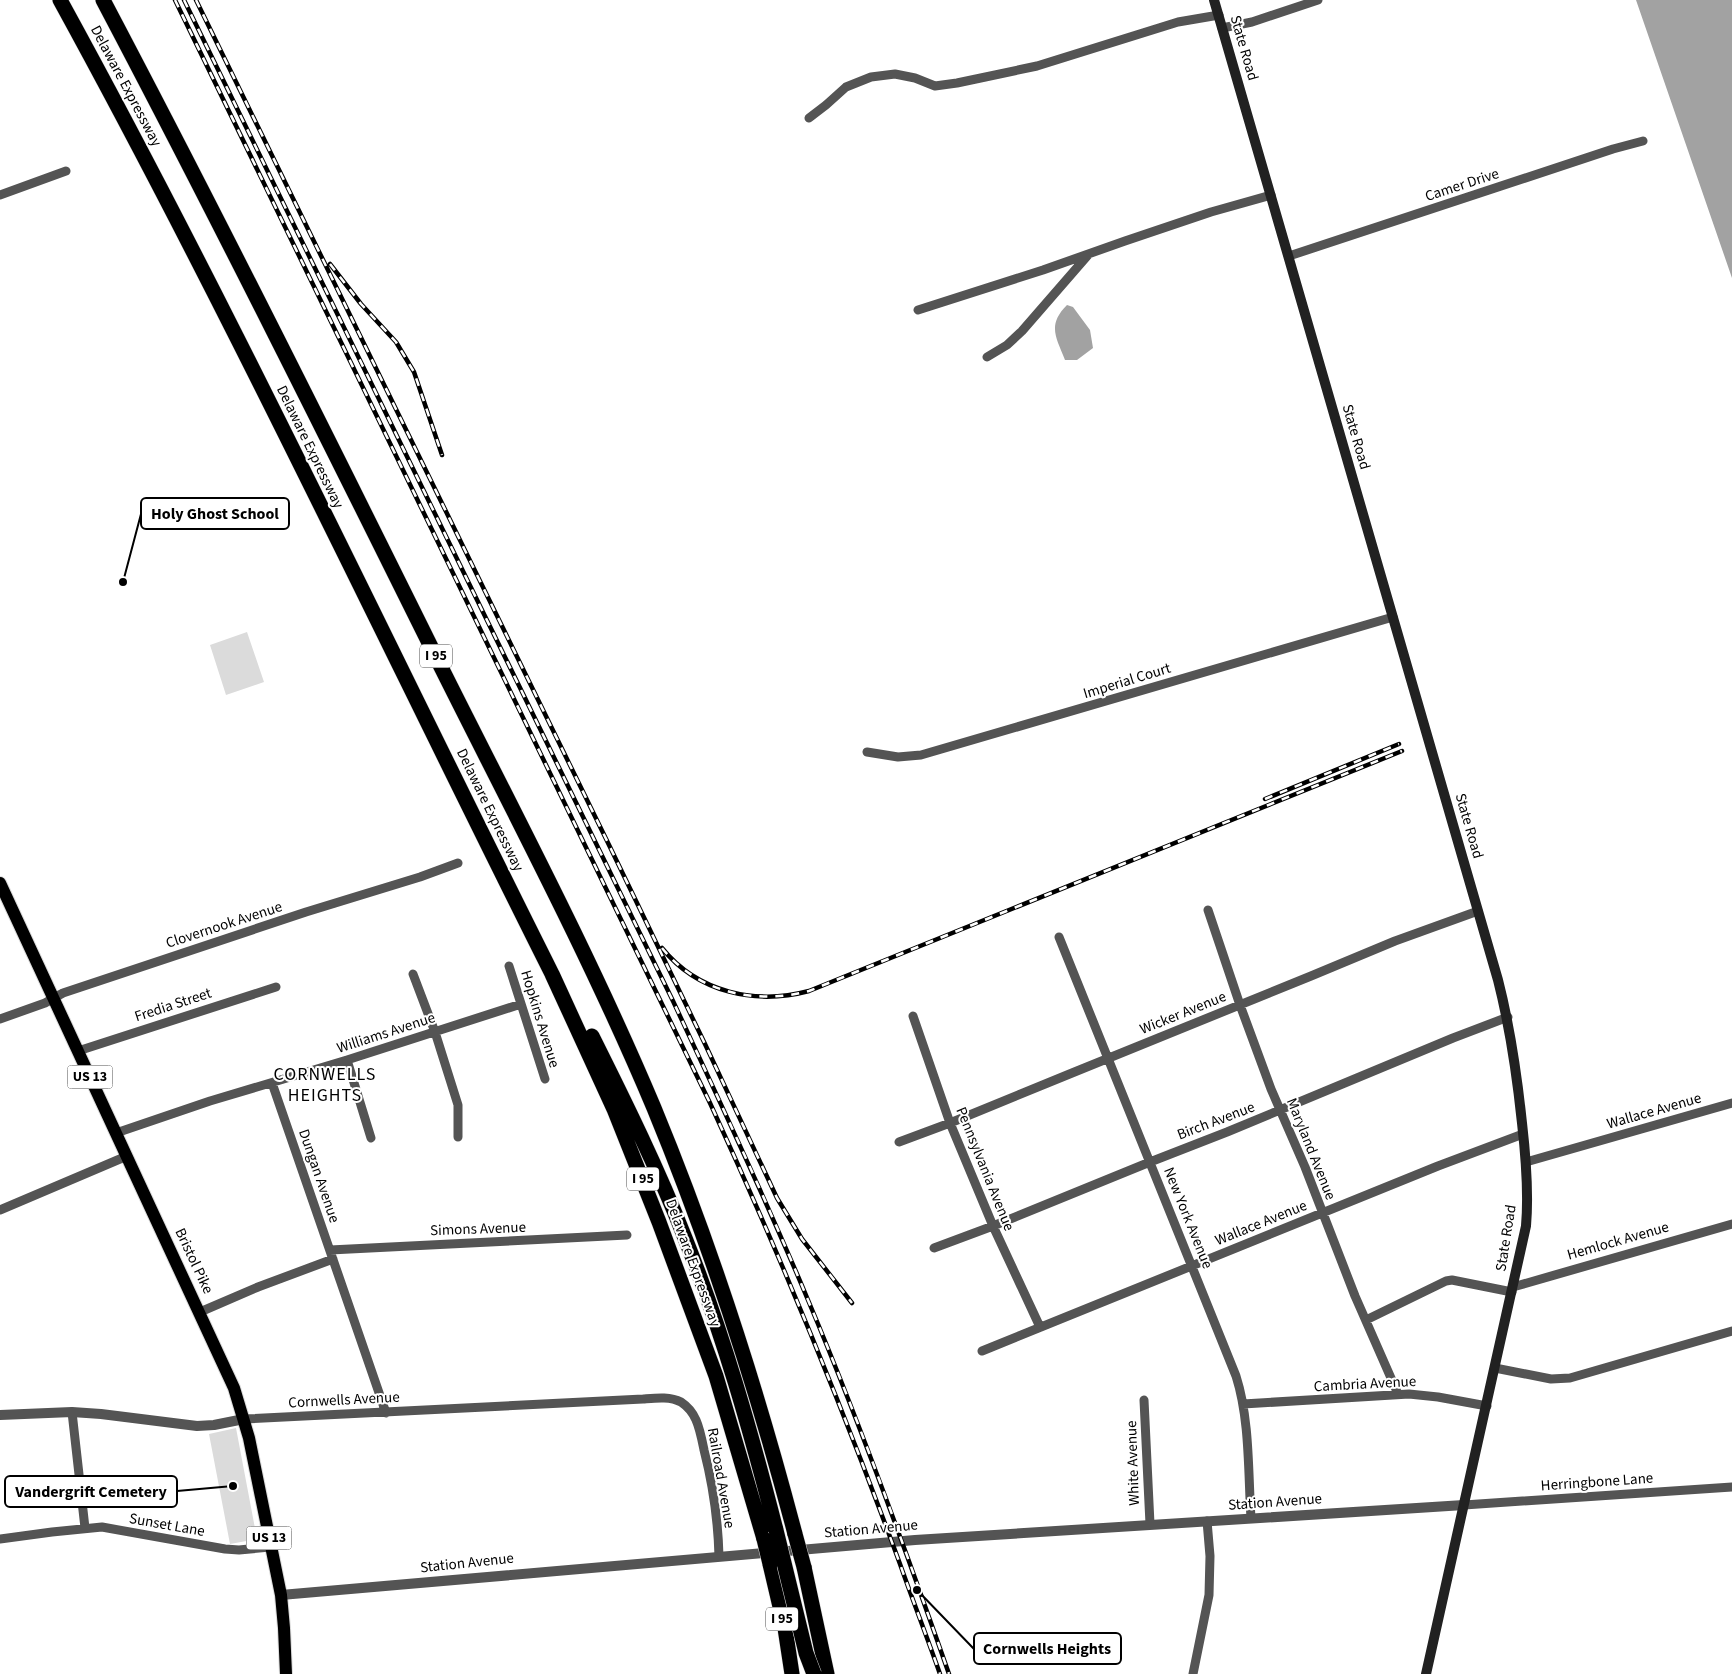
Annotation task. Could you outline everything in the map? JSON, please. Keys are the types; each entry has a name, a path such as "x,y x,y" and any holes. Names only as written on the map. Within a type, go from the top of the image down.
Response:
{"highway":[{"name":"Delaware Expressway","path":"60,0 119,108 215,294 482,835 517,883 633,1119 669,1200 700,1279 728,1360 753,1444 770,1535"},
{"name":"Delaware Expressway","path":"103,0 264,311 573,933 636,1067 686,1188 713,1262 762,1413 804,1567 827,1674"},
{"name":"I 95","path":"770,1535 770,1564 785,1628 792,1674"},
{"path":"770,1535 814,1674"},
{"path":"823,1654 831,1674"}],"main road":[{"name":"State Road","path":"1214,0 1508,1017 1518,1088 1528,1193 1526,1226 1426,1674"},
{"name":"Bristol Pike","path":"0,883 228,1372 244,1419 281,1595 286,1674"}],"street":[{"path":"1222,28 1252,22 1318,0"},
{"path":"809,118 826,106 846,87 871,77 895,74 915,78 935,86 957,83 1037,66 1178,22 1218,15"},
{"name":"Camer Drive","path":"1289,256 1595,155 1644,142"},
{"path":"0,195 66,172"},
{"path":"918,310 1211,212 1271,195"},
{"path":"987,357 1007,345 1022,331 1090,253"},
{"name":"Imperial Court","path":"867,752 898,757 921,754 1393,617"},
{"name":"Clovernook Avenue","path":"0,1019 43,1004 66,992 458,863"},
{"name":"Maryland Avenue","path":"1208,910 1240,1005 1281,1110 1398,1394"},
{"name":"Wicker Avenue","path":"899,1142 950,1123 1394,941 1478,911"},
{"name":"New York Avenue","path":"1059,937 1236,1376 1243,1404 1251,1518"},
{"name":"Hopkins Avenue","path":"509,966 545,1079"},
{"path":"414,974 458,1105 458,1137"},
{"name":"Fredia Street","path":"78,1051 276,987"},
{"name":"Williams Avenue","path":"116,1133 210,1101 347,1060 521,1004"},
{"name":"Pennsylvania Avenue","path":"913,1016 950,1123 993,1226 1040,1328"},
{"name":"Birch Avenue","path":"934,1248 993,1226 1508,1017"},
{"path":"347,1060 371,1138"},
{"name":"Dungan Avenue","path":"272,1083 386,1413"},
{"name":"Wallace Avenue","path":"1526,1162 1732,1103"},
{"name":"Wallace Avenue","path":"982,1351 1438,1166 1523,1134"},
{"path":"0,1210 127,1156"},
{"name":"Hemlock Avenue","path":"1366,1320 1446,1281 1452,1280 1513,1289 1685,1236 1732,1224"},
{"name":"Simons Avenue","path":"200,1312 332,1255 627,1235"},
{"path":"1495,1368 1551,1379 1570,1378 1732,1330"},
{"name":"Cambria Avenue","path":"1243,1404 1398,1394 1438,1397 1487,1406"},
{"name":"Cornwells Avenue","path":"0,1415 72,1412 197,1426 214,1425 244,1419 643,1398 675,1400 687,1408"},
{"name":"White Avenue","path":"1144,1400 1150,1524"},
{"name":"Railroad Avenue","path":"687,1408 697,1422 708,1466 718,1530 719,1556"},
{"path":"72,1412 85,1528"},
{"name":"Herringbone Lane","path":"1464,1505 1732,1487"},
{"name":"Station Avenue","path":"281,1595 916,1540 1464,1505"},
{"path":"1193,1674 1209,1596 1210,1556 1207,1521"},
{"name":"Sunset Lane","path":"0,1539 102,1527 232,1550 270,1547"}],"shaded area":[{"path":"1636,0 1732,0 1732,278"},
{"path":"1067,305 1073,307 1090,330 1093,348 1077,360 1065,360 1056,338 1055,325 1057,319"},
{"path":"247,632 264,682 226,695 210,645"},
{"path":"236,1428 257,1539 230,1544 209,1434"}],"railway":[{"path":"175,0 710,1103 786,1275 833,1390 940,1674"},
{"path":"184,0 673,1001 742,1150 792,1262 846,1393 899,1533 949,1674"},
{"path":"196,0 610,847 777,1198 802,1239 852,1303"},
{"path":"330,264 361,304 396,342 414,372 442,455"},
{"path":"1265,799 1399,744"},
{"path":"662,948 676,963 693,976 729,992 769,997 809,991 1402,751"}],"place":[{"name":"Holy Ghost School","path":"123,582"},
{"name":"Vandergrift Cemetery","path":"233,1486"},
{"name":"Cornwells Heights","path":"917,1590"}],"district":[{"name":"CORNWELLS HEIGHTS","path":"325,1084"}]}
